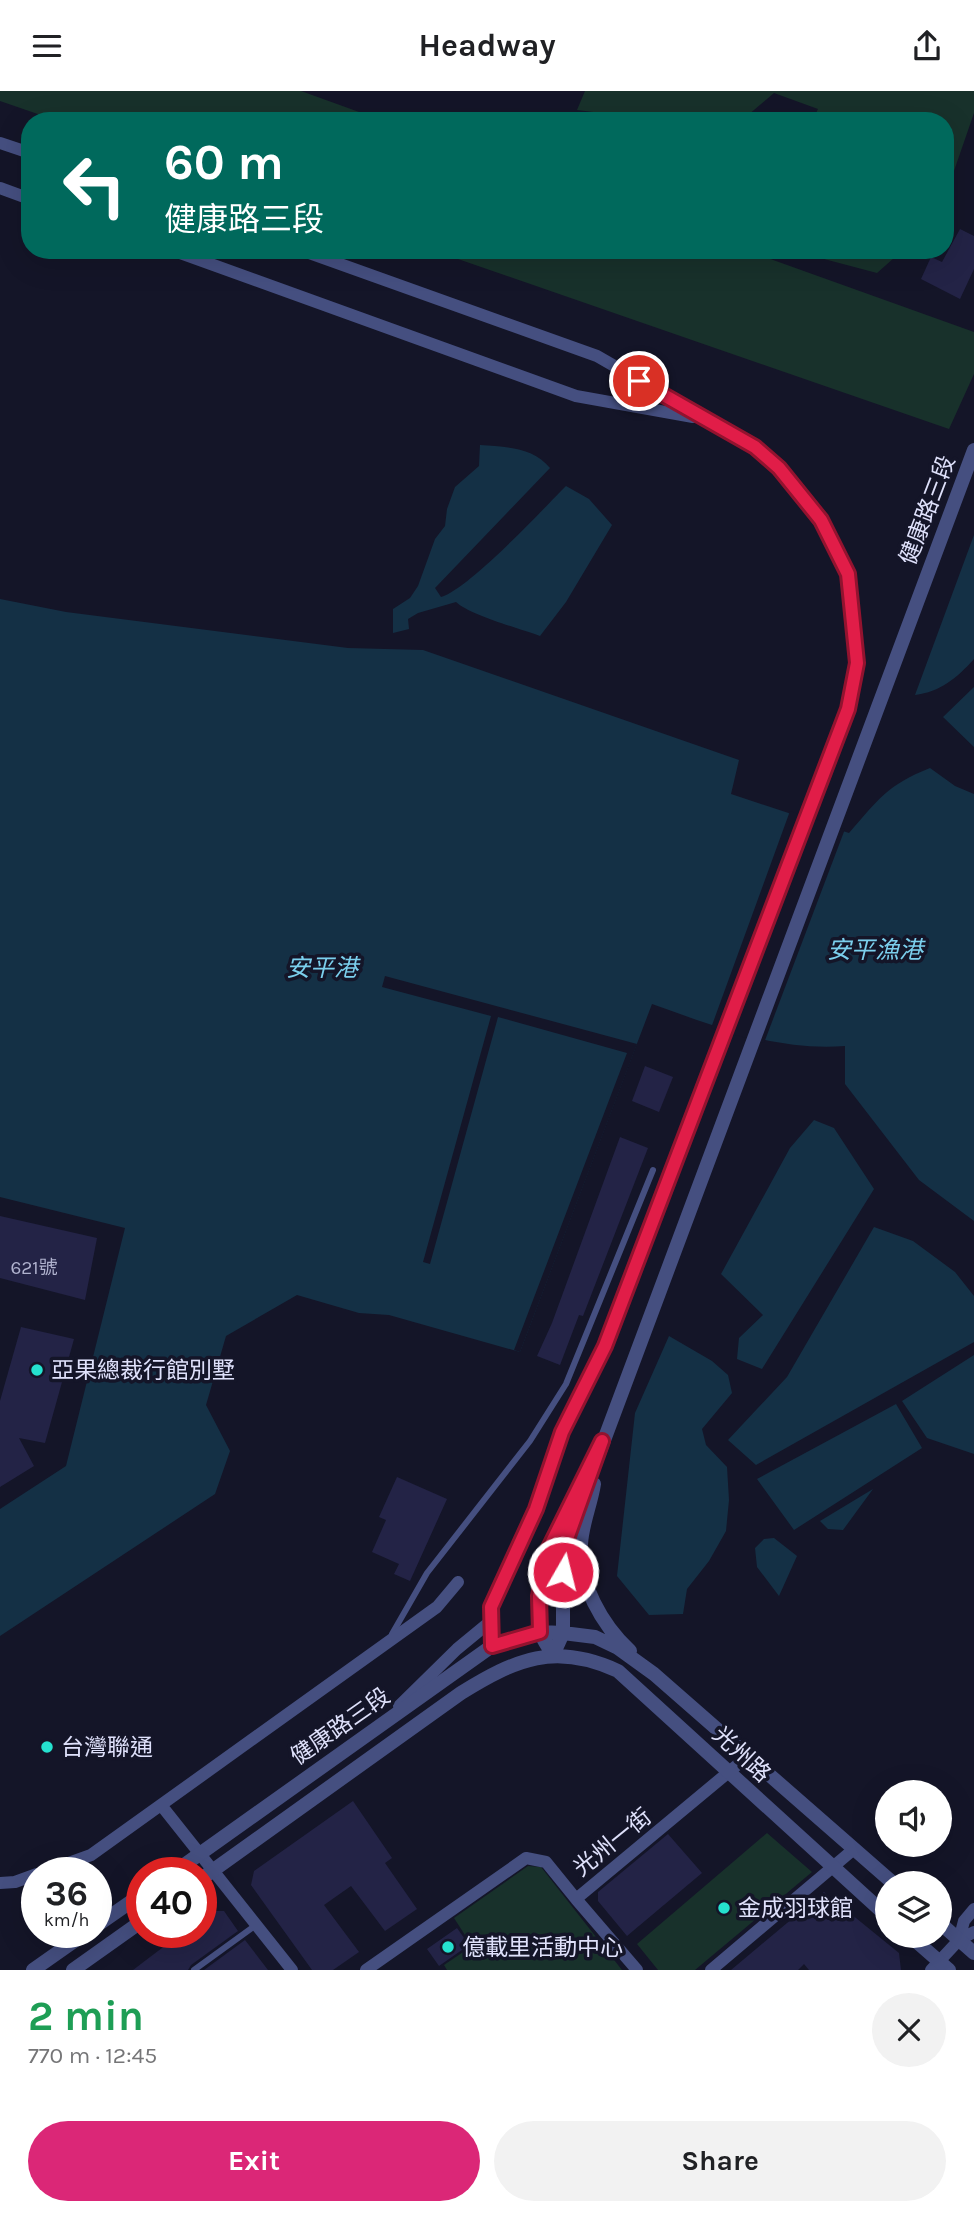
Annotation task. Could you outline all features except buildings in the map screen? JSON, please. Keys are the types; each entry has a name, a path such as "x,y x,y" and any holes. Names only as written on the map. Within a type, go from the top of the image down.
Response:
{"street":[{"path":"0,143 21,150"},
{"path":"0,188 21,196"},
{"path":"197,259 576,396 704,419"},
{"path":"326,259 597,356 755,447 779,468 821,520 848,574 857,663 848,709 605,1346 562,1432 536,1509 491,1607 492,1646"},
{"name":"健康路三段","path":"602,1441 974,450"},
{"path":"553,1655 540,1632 539,1596 547,1552 602,1441"},
{"path":"553,1655 563,1633 563,1550 602,1441"},
{"path":"602,1441 581,1544 584,1578 598,1612 623,1645 654,1674"},
{"path":"85,1857 437,1607 458,1582"},
{"path":"377,1728 457,1649 491,1621"},
{"name":"健康路三段","path":"195,1857 492,1646 540,1632 563,1633"},
{"name":"光州路","path":"563,1633 596,1637 618,1648 654,1674 879,1871"},
{"name":"健康路三段","path":"217,1868 461,1693 499,1669 532,1658 553,1655"},
{"name":"光州路","path":"553,1655 594,1659 618,1671 875,1905"},
{"name":"光州一街","path":"366,1970 526,1858 546,1862 576,1899 748,1756"},
{"path":"161,1805 200,1857"},
{"path":"711,1970 854,1849"},
{"path":"0,1882 21,1880"},
{"path":"217,1885 256,1925 292,1970"},
{"path":"576,1899 637,1970"},
{"path":"921,1948 940,1968 959,1940 964,1921 974,1909"},
{"path":"73,1970 126,1932"},
{"path":"959,1940 974,1932"},
{"path":"952,1934 974,1953"},
{"path":"33,1970 64,1948"}],"lane":[{"path":"388,1642 427,1573 530,1441 566,1384 653,1170"},
{"path":"194,1970 256,1925"}],"green space":[{"path":"0,91 301,91 359,112 32,112 0,101"},
{"path":"585,91 974,91 974,113 954,171 954,112 816,112 818,109 774,93 752,112 577,110"},
{"path":"458,259 770,259 974,332 974,374 949,429"},
{"path":"824,259 893,259 877,273"},
{"name":"金成羽球館","path":"767,1833 812,1872 695,1970 658,1970 637,1944"},
{"path":"528,1866 541,1867 622,1970 447,1970 444,1965 472,1946 454,1918"}],"water":[{"path":"480,445 527,452 550,468 435,588 441,597 454,591 487,565 566,486 589,499 612,525 566,602 540,636 483,616 456,602 418,613 408,619 409,629 393,633 393,609 410,598 418,586 435,539 445,526 447,509 455,487 479,466"},
{"path":"974,535 974,659 948,683 915,695"},
{"name":"安平港","path":"0,599 66,612 348,648 423,650 739,760 731,794 849,833 893,787 930,768 955,786 974,794 974,1221 919,1180 845,1084 845,1046 819,1047 770,1041 723,1029 652,1004 520,1352 389,1315 359,1313 297,1295 226,1336 206,1405 230,1451 215,1494 0,1636 0,1509 66,1466 125,1228 0,1197"},
{"path":"974,687 974,747 943,717"},
{"path":"814,1120 834,1128 874,1189 762,1369 737,1359 739,1338 763,1315 721,1274 790,1148"},
{"path":"874,1227 913,1241 955,1272 974,1296 974,1342 756,1465 728,1440 787,1377"},
{"path":"669,1336 712,1361 728,1375 732,1393 702,1429 706,1445 727,1467 729,1500 726,1531 709,1561 687,1589 683,1614 649,1615 617,1576 635,1413"},
{"path":"974,1355 974,1454 927,1438 902,1401"},
{"path":"896,1404 922,1448 794,1530 757,1479"},
{"path":"873,1489 843,1530 828,1529 820,1521"},
{"path":"774,1538 797,1556 779,1596 757,1567 755,1548 764,1539"}],"pier":[{"path":"790,811 845,829 764,1043 711,1028"},
{"path":"385,976 637,1044 520,1352 514,1350 627,1053 498,1017 430,1264 423,1262 491,1016 382,987"}],"place":[{"name":"亞果總裁行館別墅","path":"37,1370"},
{"name":"台灣聯通","path":"47,1747"},
{"name":"金成羽球館","path":"724,1908"},
{"name":"億載里活動中心","path":"448,1947"}],"route":[{"path":"563,1572 563,1550 602,1441 547,1552 539,1596 540,1632 492,1646 491,1607 536,1509 562,1432 605,1346 848,709 857,663 848,574 834,540 810,503 779,468 755,447 639,381"}],"water label":[{"name":"安平漁港","path":"875,950"}]}
